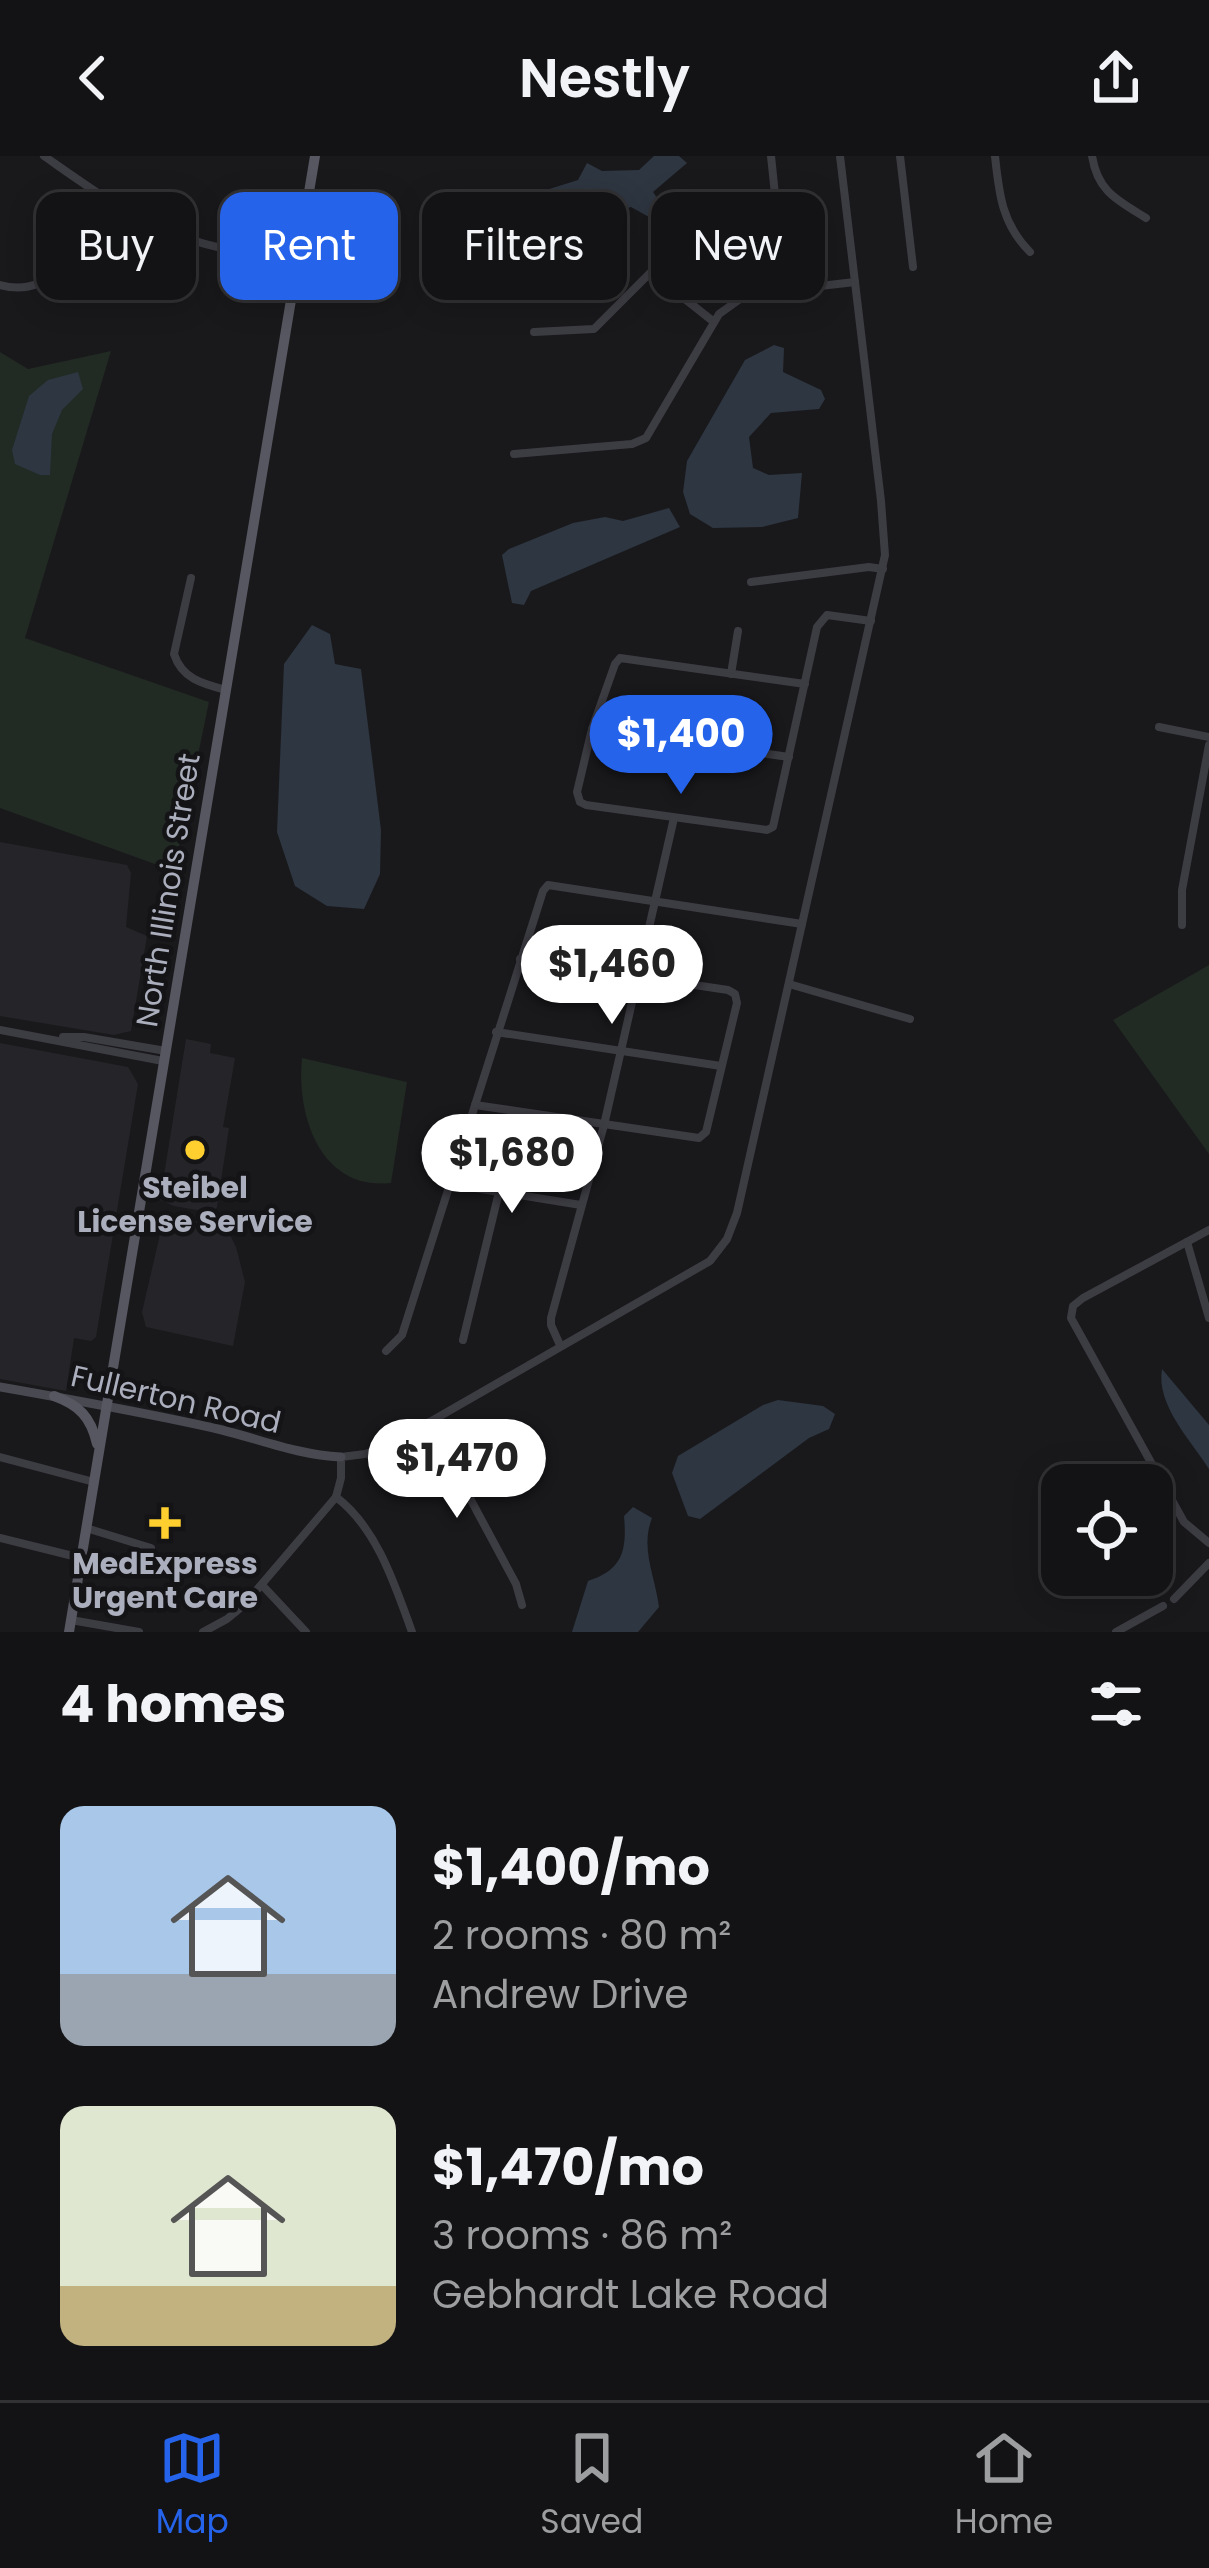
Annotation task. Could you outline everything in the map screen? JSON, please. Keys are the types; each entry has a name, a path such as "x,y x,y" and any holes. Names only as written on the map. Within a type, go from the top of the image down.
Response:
{"main road":[{"name":"North Illinois Street","path":"309,192 315,156"},
{"name":"North Illinois Street","path":"70,1626 291,300"},
{"path":"54,1396 86,1414 98,1454"}],"street":[{"path":"44,156 96,192"},
{"path":"772,156 775,192"},
{"path":"203,1632 227,1619 262,1585 336,1497 341,1457 388,1446 710,1261 721,1249 736,1213 883,569 884,528 840,156"},
{"path":"900,156 913,267"},
{"path":"995,156 1006,222 1030,252"},
{"path":"1092,156 1098,182 1146,218"},
{"path":"534,332 594,329 651,272 713,322"},
{"path":"825,285 855,282"},
{"path":"0,285 26,288 36,284"},
{"path":"514,454 632,444 646,438 713,322 739,300"},
{"path":"751,582 869,566 883,569"},
{"path":"191,578 174,654 184,672 200,683 226,690"},
{"path":"805,684 620,658 592,729 577,792 580,802 674,818 773,827 820,620 834,614 871,621"},
{"path":"731,674 738,631"},
{"path":"1159,727 1209,741 1182,890 1182,925"},
{"path":"592,729 789,758"},
{"path":"560,1345 551,1318 604,1125 674,818"},
{"path":"386,1351 402,1335 496,1032 548,885 802,923"},
{"path":"475,1105 699,1138 706,1132 737,1003 735,994 520,959"},
{"path":"789,984 910,1019"},
{"path":"0,1030 165,1056"},
{"path":"496,1032 721,1066"},
{"path":"450,1184 581,1205"},
{"path":"463,1340 499,1192"},
{"path":"1209,1230 1083,1298 1073,1306 1071,1318 1184,1522 1209,1543"},
{"path":"1187,1242 1209,1318"},
{"name":"Fullerton Road","path":"0,1387 229,1432 314,1456 341,1457"},
{"path":"429,1422 516,1584 522,1605"},
{"path":"0,1457 94,1482"},
{"path":"336,1497 355,1512 390,1574 412,1632"},
{"path":"86,1528 151,1548"},
{"path":"0,1538 81,1558"},
{"path":"1174,1599 1209,1563"},
{"path":"262,1585 306,1632"},
{"path":"1122,1631 1163,1606"},
{"path":"70,1626 139,1632"}],"shaded area":[{"path":"654,156 679,156 687,163 651,192 651,218 627,208 627,192 540,192 578,180 587,163 602,171 639,170"},
{"path":"774,345 784,348 783,372 821,390 825,399 819,409 771,413 749,437 753,468 769,475 802,473 798,518 762,527 713,528 690,514 683,492 687,461 745,360"},
{"path":"111,351 25,638 209,702 174,871 0,808 0,352 28,369"},
{"path":"78,372 83,389 62,410 52,434 50,475 15,464 12,450 29,396 48,380"},
{"path":"669,508 680,527 531,591 524,605 512,603 502,555 509,549 573,523 605,517 623,521"},
{"path":"312,625 330,634 335,664 361,669 381,830 380,874 364,909 327,906 295,886 277,832 284,664"},
{"path":"0,842 127,865 131,873 126,927 147,936 131,1031 114,1035 0,1016"},
{"path":"1209,965 1209,1154 1113,1020"},
{"path":"186,1039 211,1044 210,1053 235,1058 214,1213 160,1200"},
{"path":"0,1043 128,1067 138,1084 96,1337 91,1341 74,1338 66,1391 0,1379"},
{"path":"302,1058 407,1082 391,1183 346,1175 330,1162 318,1145 303,1103"},
{"path":"176,1217 213,1224 229,1233 236,1247 245,1282 233,1346 146,1327 142,1312 162,1226"},
{"path":"1162,1369 1209,1425 1209,1469 1169,1409"},
{"path":"778,1400 823,1406 835,1414 829,1429 809,1438 700,1519 688,1516 672,1473 678,1456"},
{"path":"633,1507 652,1518 648,1551 659,1607 638,1632 572,1632 588,1581 609,1571 620,1557 624,1516"}],"place":[{"name":"Steibel License Service","path":"195,1150"},
{"name":"MedExpress Urgent Care","path":"165,1523"}]}
